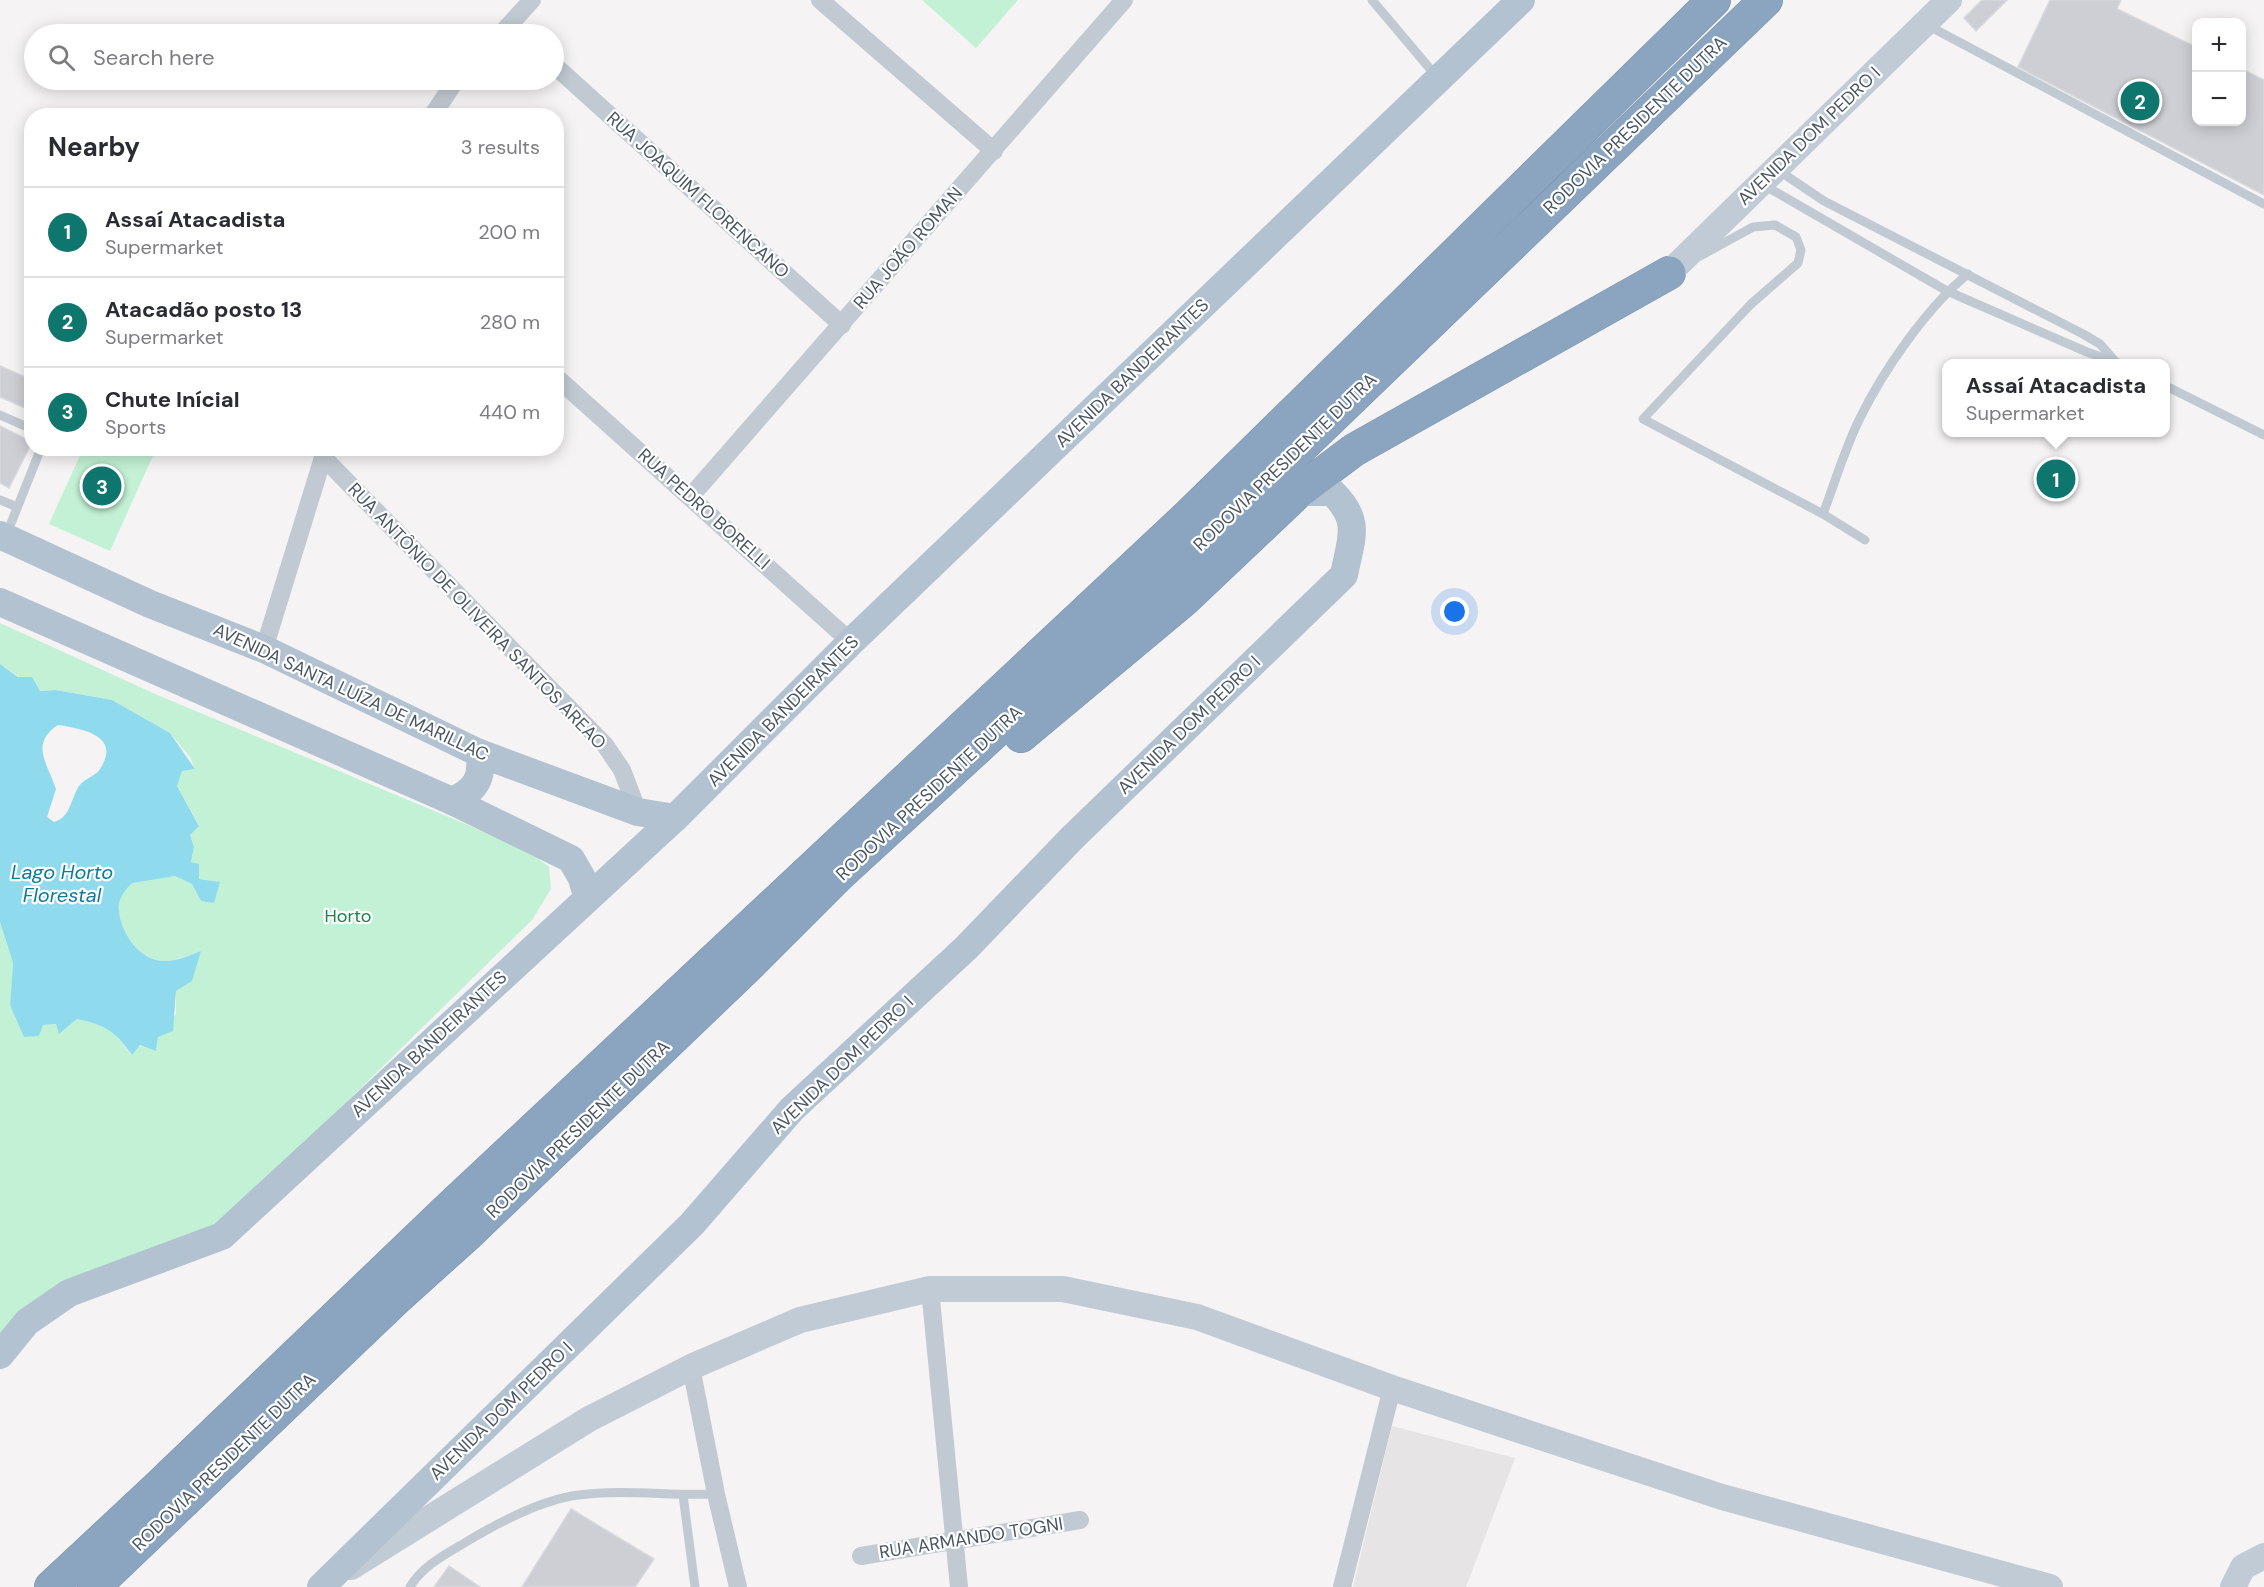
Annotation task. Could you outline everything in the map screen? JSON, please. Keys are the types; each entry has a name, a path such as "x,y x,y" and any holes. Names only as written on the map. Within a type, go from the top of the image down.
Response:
{"highway":[{"name":"RODOVIA PRESIDENTE DUTRA","path":"51,1587 156,1490 446,1211 1190,515 1714,0"},
{"name":"RODOVIA PRESIDENTE DUTRA","path":"94,1587 747,967 838,875 1214,531 1766,0"},
{"path":"747,967 1184,600 1298,492 1354,450 1669,273"}],"main road":[{"name":"AVENIDA BANDEIRANTES","path":"0,1355 27,1322 69,1293 222,1236 675,818 851,642 1521,0"},
{"name":"AVENIDA DOM PEDRO I","path":"1669,273 1949,0"},
{"name":"AVENIDA DOM PEDRO I","path":"324,1584 692,1224 792,1109 966,948 1072,838 1344,575 1353,526 1348,507 1332,492 1298,492"},
{"name":"AVENIDA SANTA LUÍZA DE MARILLAC","path":"3,536 150,604 264,649 479,753 638,812 675,818"},
{"path":"0,602 452,801 571,859 582,878 588,896"},
{"path":"452,801 468,794 478,783 482,766 479,753"},
{"path":"324,1584 589,1419 691,1368 800,1320 930,1289 1063,1289 1197,1317 1392,1388 1722,1497 2050,1587"},
{"path":"2217,1587 2246,1570"}],"street":[{"path":"516,24 532,0"},
{"path":"820,0 994,151"},
{"name":"RUA JOÃO ROMAN","path":"692,496 1124,0"},
{"name":"RUA JOAQUIM FLORENCANO","path":"564,74 842,325"},
{"path":"437,108 449,90"},
{"name":"RUA PEDRO BORELLI","path":"564,384 692,496 851,642"},
{"path":"264,649 324,456"},
{"name":"RUA ANTÔNIO DE OLIVEIRA SANTOS AREAO","path":"328,456 605,745 622,770 638,812"},
{"path":"930,1289 959,1587"},
{"path":"691,1368 716,1494 738,1587"},
{"path":"1342,1587 1392,1388"},
{"name":"RUA ARMANDO TOGNI","path":"861,1556 1080,1520"}],"lane":[{"path":"1372,0 1438,79"},
{"path":"1925,24 2264,204"},
{"path":"1768,176 1824,201 2083,334 2100,344 2115,359"},
{"path":"1768,176 1947,291 2087,352 2109,359"},
{"path":"1669,273 1754,227 1775,225 1796,237 1801,250 1798,262 1751,304 1677,380 1643,419 1823,514 1865,540"},
{"path":"1823,514 1860,419 1913,334 1947,291 1968,274"},
{"path":"2170,388 2264,435"},
{"path":"0,415 24,426"},
{"path":"3,536 37,456"},
{"path":"0,500 17,507"},
{"path":"410,1587 417,1576 442,1557 507,1518 576,1495 609,1492 716,1494"},
{"path":"683,1495 695,1587"}],"shaded area":[{"path":"1392,1426 1515,1458 1466,1587 1353,1587"}],"green space":[{"path":"922,0 1018,0 976,48"},
{"path":"80,456 153,456 110,551 49,524"},
{"name":"Horto","path":"0,623 155,694 525,849 549,867 551,889 532,920 219,1227 0,1339 0,922 13,963 10,1005 43,1025 56,1024 60,1033 77,1019 108,1030 120,1040 131,1055 140,1045 156,1051 158,1037 176,1014 176,991 201,952 167,961 156,960 142,953 126,934 120,919 120,899 132,882 175,876 192,884 201,901 219,882 199,879 191,862 194,847 190,835 199,825 177,786 182,771 195,769 190,757 170,733 112,700 56,690 40,691 0,664"}],"water":[{"name":"Lago Horto Florestal","path":"0,664 18,677 32,677 40,691 56,690 112,700 170,733 195,769 182,771 177,786 199,826 190,835 194,847 191,862 199,864 199,879 220,882 214,903 201,901 192,884 175,876 132,883 120,899 120,919 126,934 142,953 156,960 168,961 201,951 192,981 176,991 173,1031 158,1037 156,1051 140,1045 132,1055 109,1030 77,1019 59,1034 56,1024 43,1025 39,1036 24,1037 10,1005 13,963 0,922","holes":["58,725 88,732 103,741 106,748 105,758 100,769 79,786 64,817 54,822 47,817 56,789 43,755 44,740 49,732"]}],"building":[{"path":"1982,0 2007,0 1976,31 1964,18"},
{"path":"2050,0 2121,0 2117,9 2192,45 2192,126 2246,126 2246,71 2264,80 2264,195 2018,67"},
{"path":"0,366 24,376 24,408 0,397"},
{"path":"0,426 24,438 25,456 9,488 0,483"},
{"path":"571,1509 654,1559 635,1587 522,1587"},
{"path":"449,1566 480,1587 434,1587"}],"place":[{"name":"Atacadão posto 13","path":"2140,101"},
{"name":"Assaí Atacadista","path":"2056,479"},
{"name":"Chute Inícial","path":"102,486"}]}
